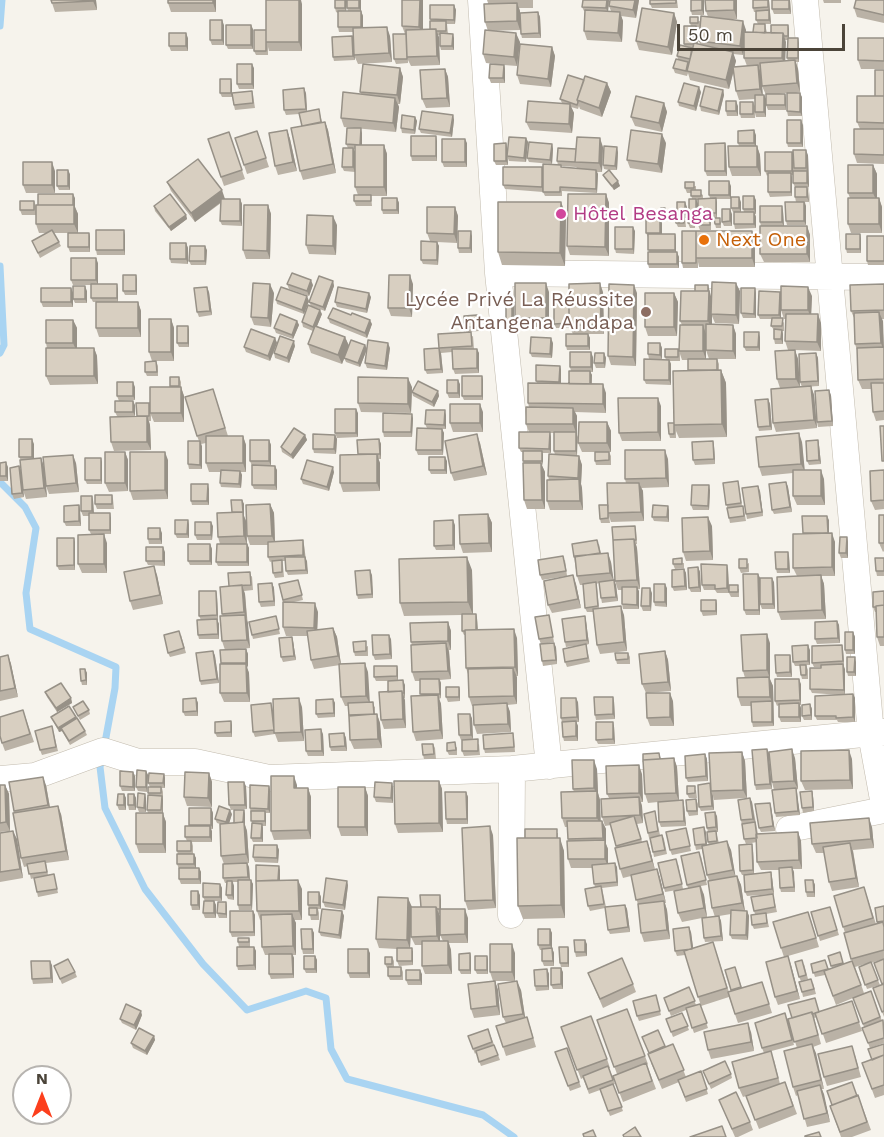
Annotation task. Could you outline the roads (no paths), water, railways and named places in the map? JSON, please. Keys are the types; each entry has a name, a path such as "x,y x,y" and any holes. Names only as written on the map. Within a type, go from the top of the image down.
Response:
{"street":[{"path":"481,0 498,273 549,766"},
{"path":"805,0 829,276 884,805"},
{"path":"498,273 884,277"},
{"path":"0,779 35,776 103,752 138,762 195,762 269,778 512,769 878,733"},
{"path":"511,915 512,769"},
{"path":"789,829 884,810"}],"waterway":[{"path":"0,26 2,0"},
{"path":"0,266 4,345 0,353"},
{"path":"0,482 25,507 36,528 26,593 30,629 116,667 115,688 104,748"},
{"path":"102,759 100,767 105,808 145,889 203,964 247,1010 306,991 326,998 331,1049 347,1079 483,1115 514,1137"}],"place":[{"name":"Hôtel Besanga","path":"561,214"},
{"name":"Next One","path":"704,240"},
{"name":"Lycée Privé La Réussite Antangena Andapa","path":"646,312"}]}
